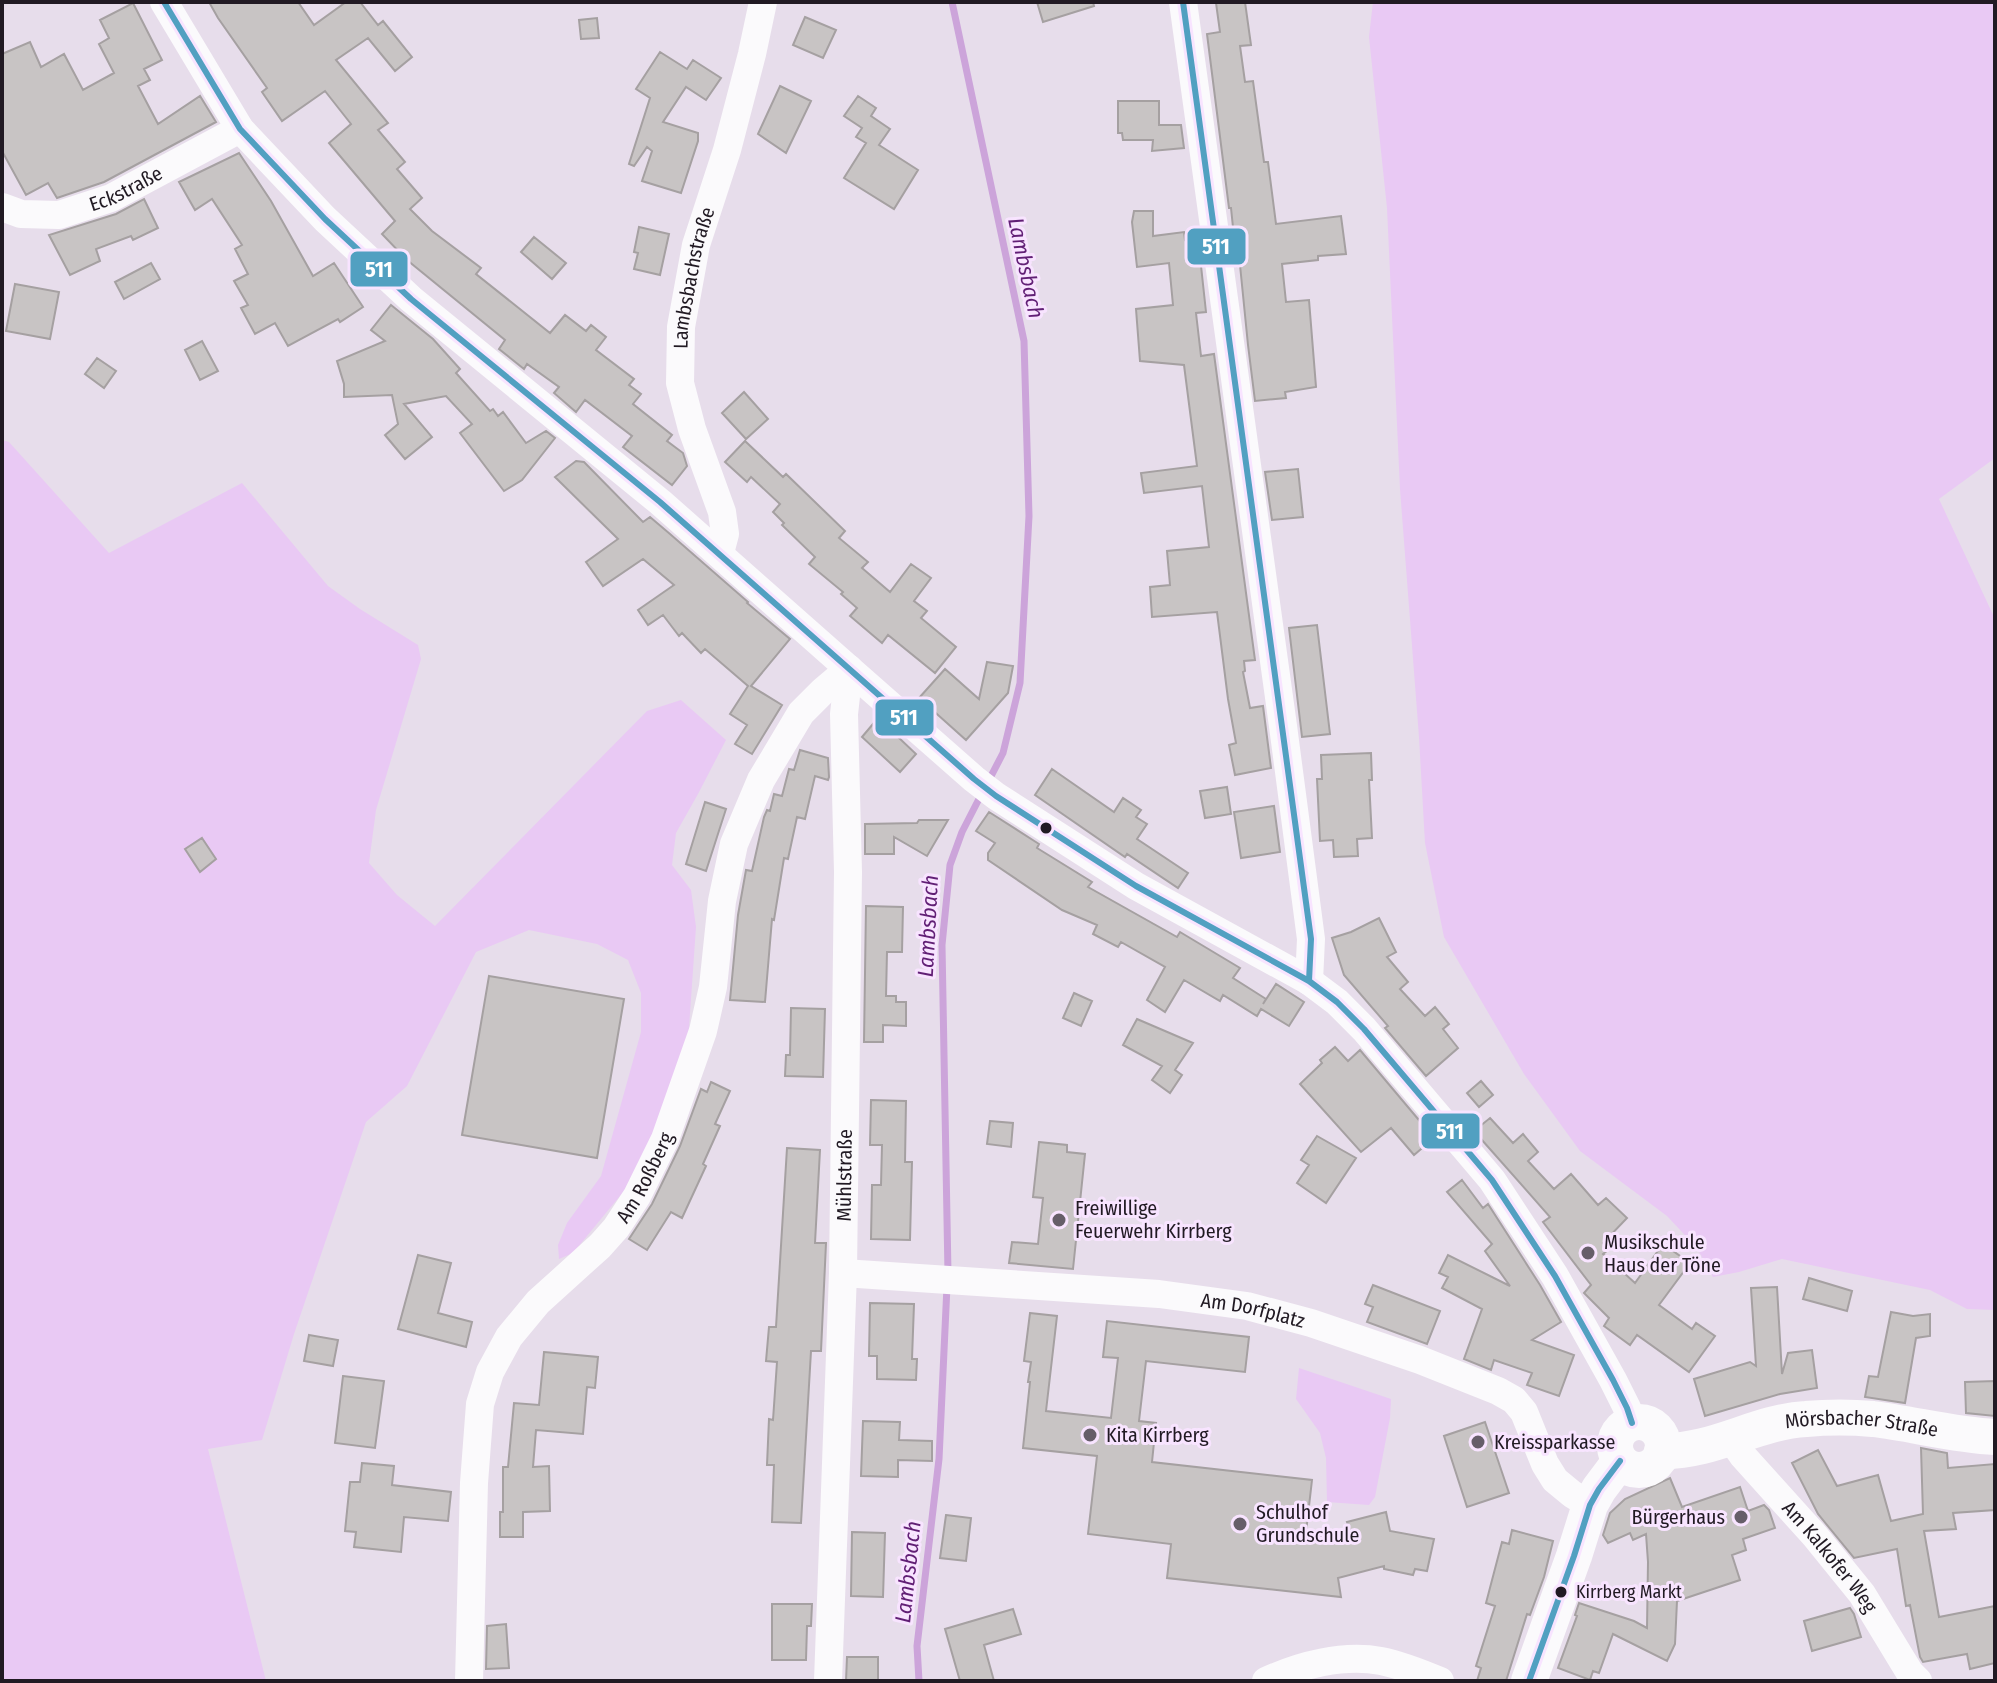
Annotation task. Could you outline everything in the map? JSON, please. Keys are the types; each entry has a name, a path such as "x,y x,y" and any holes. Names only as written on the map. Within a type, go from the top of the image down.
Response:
{"street":[{"path":"164,2 240,129 325,219 411,299 720,553 985,787 1136,886 1309,981 1337,1002 1364,1029 1492,1180 1555,1276 1613,1380 1632,1423"},
{"name":"Lambsbachstraße","path":"720,553 725,534 722,512 692,429 680,383 681,327 696,245 727,150 763,2"},
{"path":"1183,2 1311,939 1309,981"},
{"name":"Eckstraße","path":"2,207 21,214 59,215 111,198 240,129"},
{"name":"Mühlstraße","path":"828,1681 843,1273 848,872 844,714 849,669"},
{"name":"Am Roßberg","path":"469,1681 474,1483 480,1404 490,1372 509,1337 538,1302 600,1246 637,1196 665,1139 703,1031 713,987 722,901 734,844 761,780 801,713 849,669"},
{"name":"Am Dorfplatz","path":"843,1273 1159,1294 1247,1306 1311,1323 1420,1360 1514,1400 1524,1412 1545,1464 1555,1480 1590,1505"},
{"name":"Mörsbacher Straße","path":"1662,1451 1699,1448 1767,1424 1833,1417 1873,1419 1964,1435 1995,1437"},
{"path":"1640,1422 1655,1428 1660,1435 1662,1451 1653,1466 1636,1470 1620,1461 1615,1444 1624,1428 1640,1422"},
{"name":"Am Kalkofer Weg","path":"1731,1439 1862,1594 1918,1681"},
{"path":"1529,1681 1590,1505 1620,1461"},
{"path":"1266,1681 1312,1664 1353,1659 1380,1661 1440,1681"}],"shaded area":[{"path":"1373,2 1995,2 1995,458 1939,499 1995,619 1995,1310 1967,1309 1930,1290 1782,1259 1713,1277 1697,1248 1667,1216 1580,1151 1524,1074 1444,937 1425,843 1400,489 1387,208 1369,37"},
{"path":"2,440 9,442 109,553 242,483 328,586 418,645 421,659 376,810 369,863 397,895 435,926 647,711 681,700 726,740 676,833 672,865 691,890 696,927 688,1042 650,1142 624,1191 573,1253 559,1259 558,1245 567,1223 601,1176 641,1032 641,993 628,960 597,944 529,930 476,952 407,1086 366,1122 294,1334 262,1440 208,1449 266,1681 2,1681"},
{"path":"1299,1368 1391,1399 1375,1497 1369,1505 1327,1502 1326,1458 1320,1433 1296,1399"}],"building":[{"path":"209,2 298,2 314,25 346,2 360,2 378,25 383,21 412,57 395,71 368,38 336,60 388,123 378,130 405,162 397,169 422,198 410,209 432,231 481,268 476,274 550,333 565,315 586,331 591,325 606,337 596,350 634,379 629,385 641,394 633,404 672,435 667,441 683,453 687,466 672,485 623,447 632,436 585,400 576,412 554,393 559,387 527,364 524,369 499,349 505,340 407,260 382,234 395,221 329,143 351,124 325,91 282,121 262,92 267,88"},
{"path":"1037,2 1093,2 1094,6 1043,22"},
{"path":"1245,2 1251,45 1240,46 1245,82 1253,81 1276,224 1341,216 1346,254 1282,264 1286,302 1309,300 1316,387 1285,392 1286,398 1255,401 1240,265 1237,266 1207,34 1220,32 1216,3"},
{"path":"133,3 162,60 144,69 150,80 138,86 158,124 200,96 216,122 104,182 57,198 48,183 26,195 2,151 2,54 30,42 41,67 64,54 83,90 114,73 99,44 109,38 100,20"},
{"path":"805,17 836,30 823,58 793,45"},
{"path":"597,18 599,38 581,39 579,20"},
{"path":"660,52 687,69 693,60 721,78 706,100 686,87 663,122 698,133 681,193 642,181 652,151 647,147 634,166 629,164 650,98 636,89"},
{"path":"780,86 811,101 786,153 758,134"},
{"path":"858,96 876,108 871,116 890,129 879,145 918,170 894,209 844,178 866,143 856,137 862,128 844,116"},
{"path":"1118,101 1159,101 1159,125 1181,125 1184,148 1152,151 1153,140 1123,140 1122,133 1118,133"},
{"path":"239,153 271,201 313,276 334,263 363,307 340,322 338,319 288,346 275,323 255,334 241,308 248,305 234,281 248,274 235,249 242,245 212,199 195,210 179,182"},
{"path":"144,199 158,228 133,240 131,236 96,249 100,261 70,275 49,235 116,214"},
{"path":"1134,211 1153,211 1153,236 1184,232 1185,240 1198,238 1206,312 1196,313 1201,356 1214,354 1255,660 1244,661 1243,672 1250,708 1263,706 1271,768 1235,775 1229,745 1236,743 1217,612 1152,617 1150,587 1170,585 1167,551 1209,547 1202,486 1144,493 1141,473 1197,466 1184,365 1140,361 1136,309 1173,305 1169,263 1137,267 1132,222"},
{"path":"639,227 669,234 660,275 634,269"},
{"path":"534,237 566,263 552,279 521,252"},
{"path":"151,263 160,279 124,299 115,282"},
{"path":"15,284 59,292 50,339 6,331"},
{"path":"391,305 433,339 460,369 456,373 490,411 493,409 498,416 503,412 526,443 546,431 555,438 522,480 504,491 460,433 472,424 446,396 404,404 432,437 405,459 385,435 398,424 392,395 344,397 344,384 337,361 385,341 371,330"},
{"path":"202,341 218,371 200,380 185,350"},
{"path":"97,358 116,371 104,388 85,374"},
{"path":"744,392 768,419 746,439 722,413"},
{"path":"745,441 783,477 786,474 845,531 839,538 868,562 862,568 890,592 911,564 931,578 914,601 927,611 921,618 956,647 935,673 888,635 882,643 850,616 857,608 809,564 815,557 773,512 780,504 751,477 747,482 725,462"},
{"path":"576,461 584,462 643,522 650,517 790,639 751,686 782,705 752,754 735,744 747,725 730,714 748,686 705,649 701,653 682,633 679,636 663,615 648,625 638,610 674,585 643,559 603,586 586,562 618,539 555,477"},
{"path":"1298,469 1303,517 1272,520 1265,472"},
{"path":"1317,625 1330,734 1302,737 1289,628"},
{"path":"987,662 1013,666 1008,693 966,740 919,698 945,669 979,699"},
{"path":"878,718 916,754 900,772 862,737"},
{"path":"800,750 828,758 829,777 828,780 815,776 805,819 797,817 788,859 784,858 772,919 765,1002 730,1000 738,915 746,870 752,871 764,817 767,810 770,811 774,794 782,796 789,769 794,770"},
{"path":"1371,753 1372,838 1357,839 1358,856 1334,857 1333,840 1320,841 1317,779 1322,779 1321,755"},
{"path":"1052,769 1114,812 1123,798 1141,810 1136,817 1147,824 1137,839 1188,873 1178,888 1127,854 1125,857 1035,795"},
{"path":"1227,787 1231,814 1205,818 1200,791"},
{"path":"705,802 726,809 706,871 686,864"},
{"path":"1274,806 1280,852 1241,858 1234,812"},
{"path":"989,812 1039,844 1037,848 1092,882 1088,887 1177,937 1180,932 1240,968 1233,978 1266,999 1263,1004 1276,984 1304,1002 1289,1026 1261,1009 1257,1016 1223,995 1220,1001 1184,980 1165,1012 1147,1000 1165,967 1121,942 1118,947 1093,934 1097,925 1062,910 988,860 988,853 995,843 976,831"},
{"path":"919,820 948,820 927,856 894,837 894,854 865,854 865,824 917,823"},
{"path":"202,838 216,859 200,872 185,849"},
{"path":"866,906 903,907 902,952 887,952 886,996 896,996 896,1002 906,1002 906,1026 883,1025 883,1042 864,1042"},
{"path":"1379,918 1396,952 1387,957 1408,982 1400,989 1425,1016 1435,1007 1449,1024 1443,1029 1458,1048 1426,1076 1344,975 1332,938"},
{"path":"489,976 624,999 597,1158 462,1135"},
{"path":"1074,993 1092,1001 1081,1026 1063,1018"},
{"path":"791,1008 825,1009 823,1077 785,1076 786,1055 790,1055"},
{"path":"1137,1019 1193,1043 1175,1070 1182,1075 1170,1093 1152,1080 1162,1066 1123,1045"},
{"path":"1335,1047 1348,1061 1360,1050 1434,1138 1414,1155 1391,1128 1361,1152 1300,1084"},
{"path":"1481,1081 1493,1095 1479,1107 1467,1093"},
{"path":"711,1082 730,1091 715,1124 720,1126 703,1164 706,1166 682,1218 671,1212 647,1250 629,1239 652,1204 680,1146 701,1089 707,1092"},
{"path":"871,1100 906,1101 905,1162 912,1162 910,1240 871,1239 872,1185 881,1185 882,1145 870,1145"},
{"path":"1490,1118 1513,1143 1523,1134 1538,1152 1528,1161 1554,1189 1571,1174 1598,1205 1606,1198 1627,1218 1603,1243 1608,1250 1603,1254 1635,1283 1663,1244 1690,1263 1659,1305 1692,1329 1696,1323 1715,1336 1689,1372 1637,1335 1630,1345 1604,1326 1609,1318 1584,1293 1591,1285 1543,1222 1550,1217 1474,1131"},
{"path":"990,1121 1013,1123 1011,1147 987,1144"},
{"path":"1317,1136 1356,1158 1326,1203 1297,1183 1309,1165 1301,1160"},
{"name":"Freiwillige Feuerwehr Kirrberg","path":"1039,1142 1067,1145 1067,1152 1085,1154 1073,1269 1009,1263 1012,1242 1038,1244 1043,1198 1033,1197"},
{"path":"787,1148 820,1150 815,1243 826,1243 821,1351 811,1351 801,1523 772,1522 774,1465 767,1465 769,1419 773,1420 777,1362 766,1361 769,1327 776,1327"},
{"path":"1462,1180 1483,1208 1488,1204 1561,1322 1532,1340 1574,1355 1559,1396 1527,1385 1532,1373 1494,1360 1491,1370 1464,1359 1482,1309 1442,1288 1448,1277 1439,1273 1448,1255 1510,1286 1485,1251 1492,1244 1447,1192"},
{"path":"418,1255 451,1263 438,1313 472,1322 466,1347 398,1329"},
{"path":"1809,1278 1852,1291 1847,1311 1803,1299"},
{"path":"1373,1285 1440,1311 1427,1344 1367,1322 1373,1307 1365,1304"},
{"path":"1777,1287 1782,1374 1788,1353 1812,1350 1817,1388 1780,1394 1705,1416 1694,1379 1750,1362 1756,1366 1751,1288"},
{"path":"870,1303 914,1304 912,1359 917,1359 916,1380 877,1379 877,1356 869,1356"},
{"path":"1891,1312 1913,1316 1930,1314 1930,1336 1916,1338 1905,1403 1865,1397 1869,1376 1878,1377"},
{"path":"1030,1313 1057,1316 1046,1411 1111,1418 1118,1358 1103,1357 1107,1321 1249,1337 1245,1372 1146,1361 1139,1421 1156,1423 1152,1462 1312,1480 1305,1541 1350,1530 1347,1522 1386,1512 1390,1531 1434,1539 1427,1571 1415,1569 1413,1575 1384,1569 1384,1566 1338,1578 1341,1597 1167,1578 1171,1544 1088,1534 1097,1456 1023,1448 1030,1382 1031,1362 1024,1361"},
{"path":"309,1335 338,1340 333,1366 304,1361"},
{"path":"544,1352 598,1357 595,1388 587,1387 583,1434 536,1430 533,1467 549,1466 550,1511 523,1512 523,1537 500,1537 503,1467 508,1467 514,1403 539,1405"},
{"path":"343,1376 384,1381 375,1448 335,1443"},
{"path":"1995,1381 1995,1416 1966,1413 1965,1382"},
{"path":"863,1421 900,1422 899,1440 932,1441 932,1461 898,1460 898,1477 861,1476"},
{"path":"1485,1422 1509,1493 1467,1507 1444,1436"},
{"path":"1921,1448 1947,1453 1948,1468 1995,1464 1995,1510 1953,1513 1956,1529 1924,1531 1939,1617 1995,1606 1995,1663 1970,1669 1967,1654 1923,1662 1910,1605 1906,1606 1897,1549 1854,1558 1818,1514 1792,1463 1818,1450 1837,1486 1878,1475 1891,1521 1923,1514"},
{"path":"362,1463 394,1466 392,1485 451,1492 448,1521 404,1517 401,1552 354,1547 356,1532 345,1531 350,1482 360,1482"},
{"path":"1670,1478 1682,1507 1740,1487 1748,1511 1764,1505 1775,1528 1743,1539 1746,1550 1732,1555 1740,1580 1677,1601 1675,1644 1667,1661 1613,1634 1599,1673 1593,1671 1590,1680 1558,1668 1579,1603 1647,1628 1646,1534 1633,1540 1630,1533 1608,1543 1603,1535 1610,1513 1625,1499"},
{"path":"946,1515 971,1518 966,1561 940,1558"},
{"path":"1512,1530 1553,1541 1544,1577 1530,1615 1527,1614 1506,1681 1477,1681 1481,1668 1476,1666 1495,1606 1486,1603 1502,1542 1509,1544"},
{"path":"852,1532 885,1533 883,1597 851,1596"},
{"path":"772,1604 812,1604 811,1626 807,1626 806,1660 772,1660"},
{"path":"1850,1608 1861,1637 1812,1651 1804,1621"},
{"path":"1013,1609 1021,1634 984,1645 994,1681 960,1681 945,1629"},
{"path":"506,1624 509,1668 486,1669 487,1626"},
{"path":"847,1657 878,1657 878,1681 846,1681"}],"waterway":[{"name":"Lambsbach","path":"952,2 1024,341 1029,516 1020,683 1003,753 988,782"},
{"name":"Lambsbach","path":"948,1273 942,945 950,865 962,832 982,793"},
{"name":"Lambsbach","path":"919,1681 917,1646 939,1459 947,1286"}],"transit line":[{"name":"511","path":"164,2 240,129 325,219 411,299 660,502 974,779 1136,886 1309,981 1337,1002 1364,1029 1492,1180 1555,1276 1613,1380 1632,1423"},
{"name":"511","path":"1183,2 1311,939 1309,981"},
{"name":"511","path":"1529,1681 1590,1505 1620,1461"}],"place":[{"name":"Freiwillige Feuerwehr Kirrberg","path":"1059,1220"},
{"name":"Musikschule Haus der Töne","path":"1588,1253"},
{"name":"Kita Kirrberg","path":"1090,1435"},
{"name":"Kreissparkasse","path":"1478,1442"},
{"name":"Bürgerhaus","path":"1741,1517"},
{"name":"Schulhof Grundschule","path":"1240,1524"},
{"name":"Kirrberg Markt","path":"1561,1592"}]}
